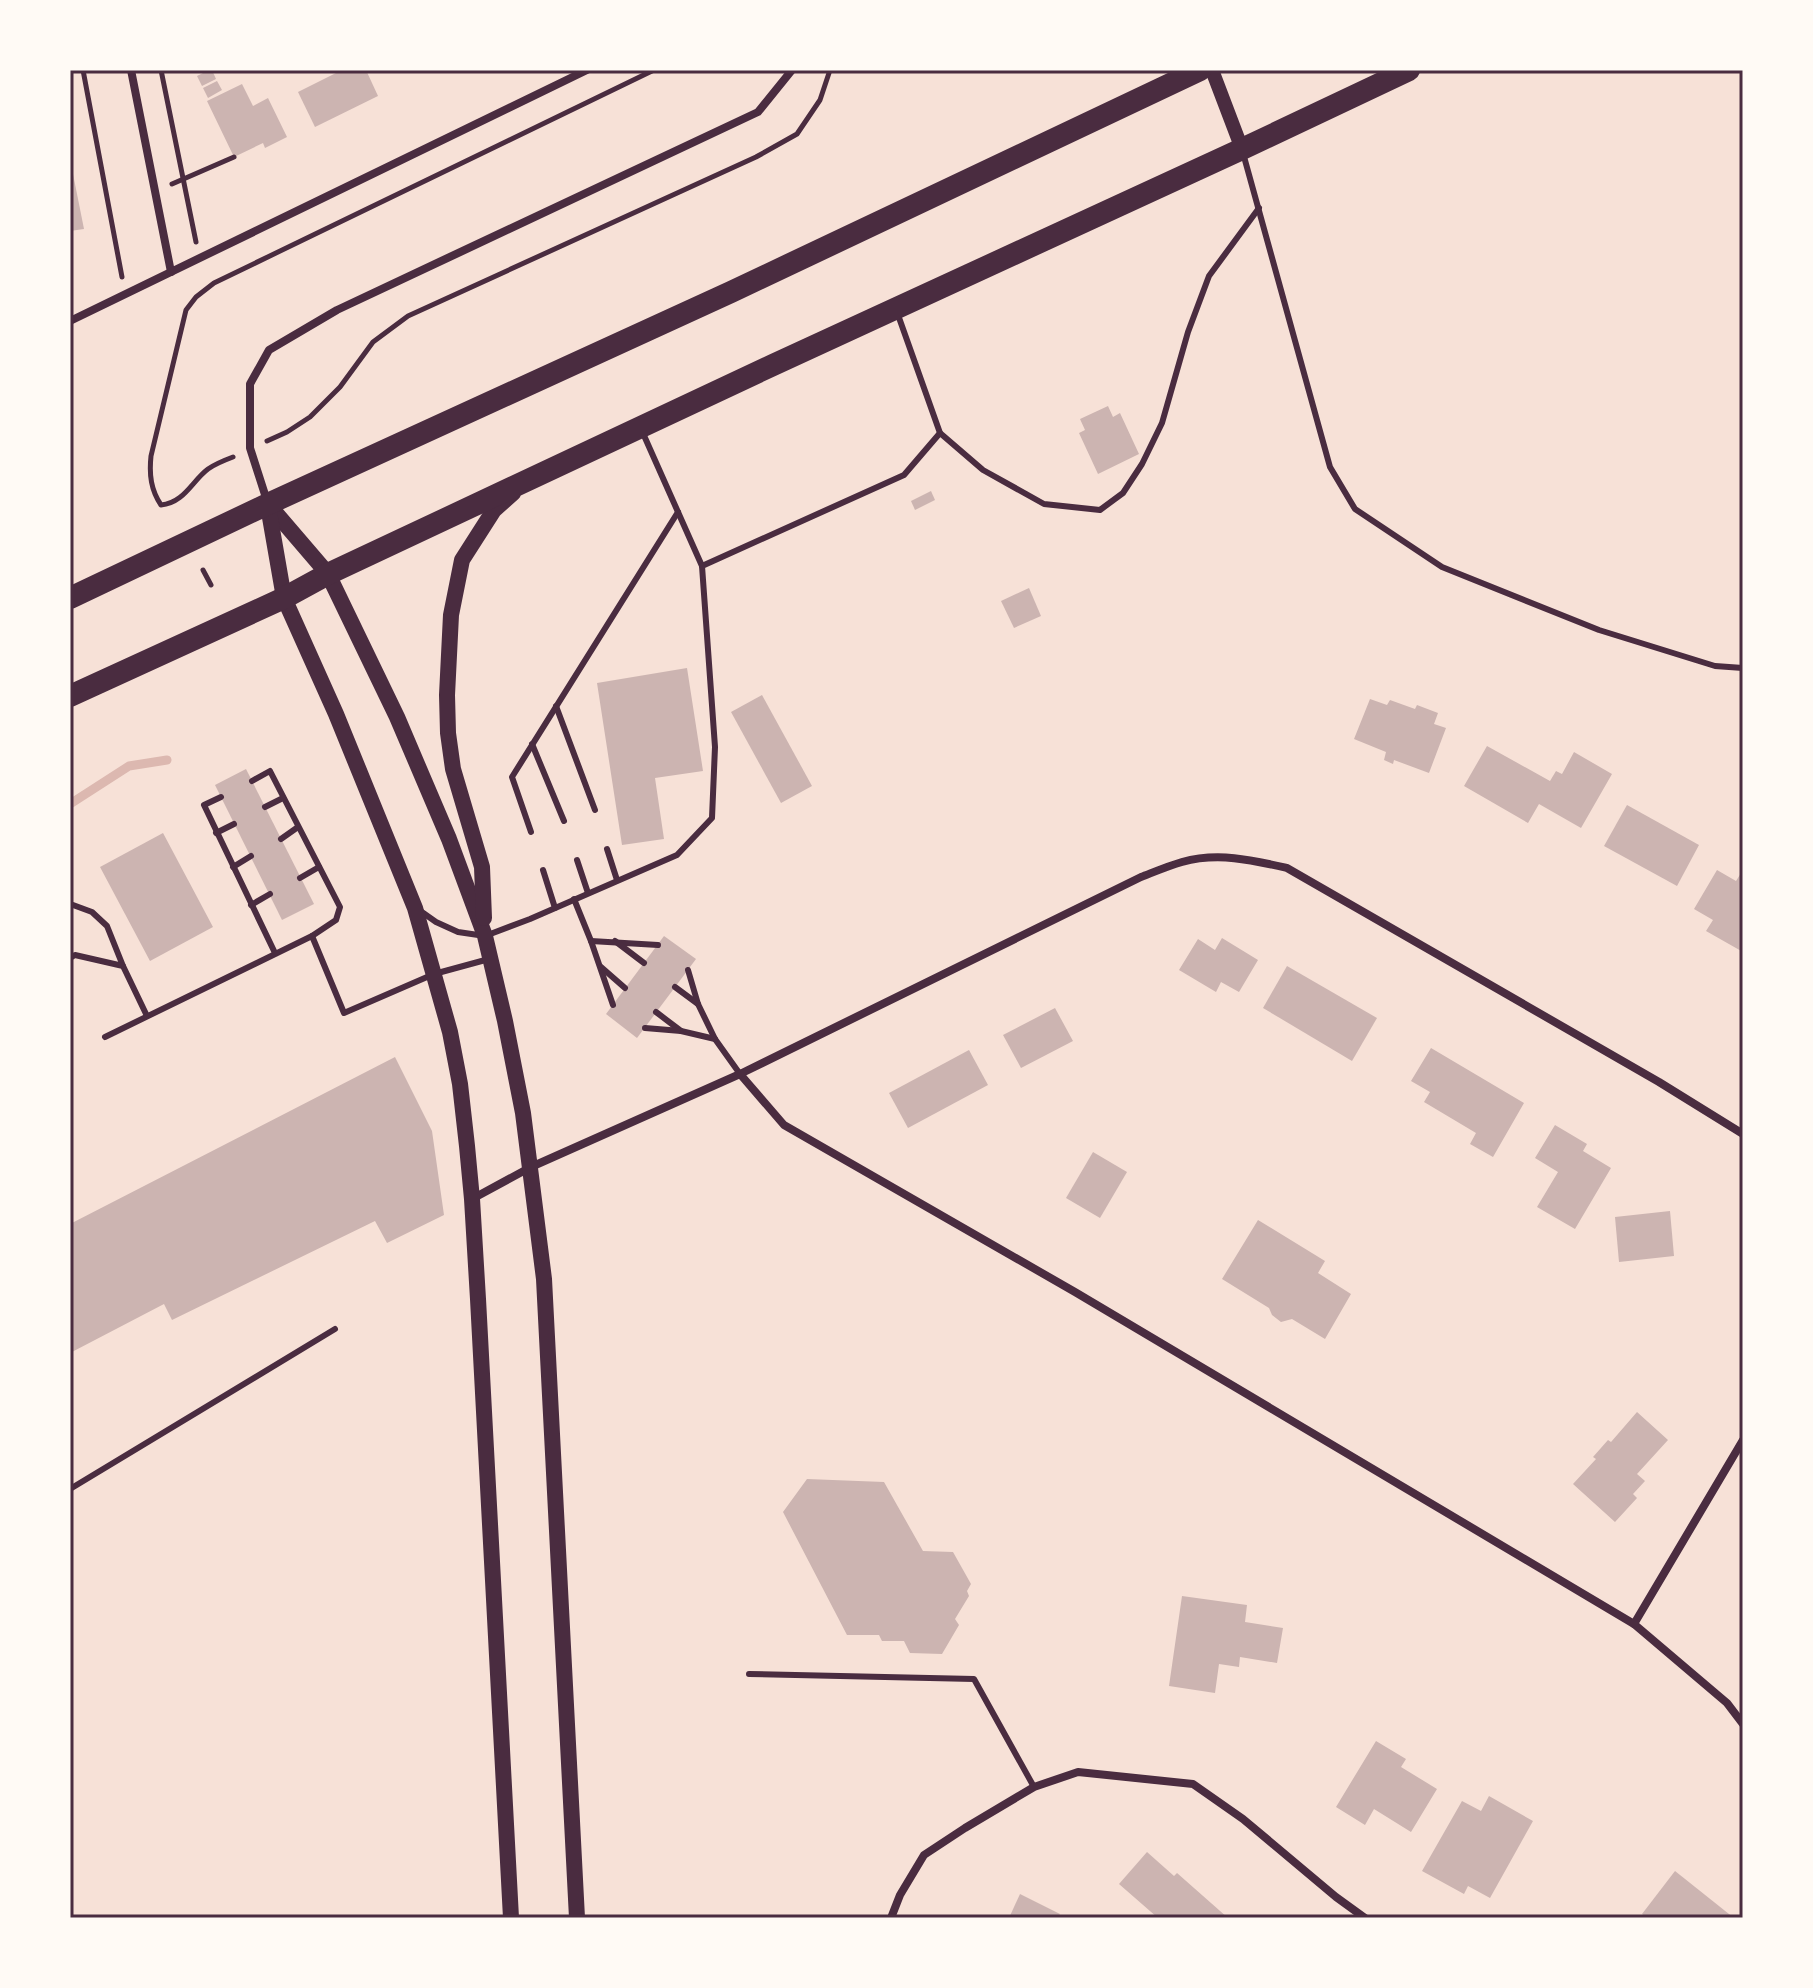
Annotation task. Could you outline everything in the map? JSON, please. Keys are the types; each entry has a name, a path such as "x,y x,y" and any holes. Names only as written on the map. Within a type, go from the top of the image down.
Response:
{"highway":[{"path":"70,598 745,286 1200,70"},
{"path":"70,696 1409,70"}],"main road":[{"path":"524,483 494,510 462,560 451,615 448,733 453,769 482,867 485,936 520,1098 544,1279 577,1918"},
{"path":"268,504 328,574 397,717 449,839 485,936"},
{"path":"268,504 284,598 336,714 415,908 450,1032 460,1084 472,1199 511,1918"}],"street":[{"path":"131,70 171,272"},
{"path":"70,321 587,70"},
{"path":"268,504 250,448 250,384 269,350 337,310 758,112 792,70"},
{"path":"1212,70 1242,149"},
{"path":"472,1199 531,1167 740,1074 1141,877 1183,862 1210,858 1241,858 1287,868 1659,1082 1743,1134"},
{"path":"740,1074 784,1125 1075,1292 1634,1624 1727,1703 1743,1724"},
{"path":"1634,1624 1743,1440"},
{"path":"891,1918 900,1895 924,1855 1034,1787 1078,1772 1193,1784 1243,1819 1365,1918"}],"lane":[{"path":"1242,149 1330,467 1355,509 1442,567 1456,573 1599,630 1715,666 1743,668"},
{"path":"896,308 940,433 983,470 1044,504 1100,510 1123,493 1142,464 1162,423 1188,332 1209,276 1259,208"},
{"path":"415,908 458,932 485,936 677,855 712,818 715,747 702,566 641,428"},
{"path":"702,566 904,475 940,433"},
{"path":"531,832 512,777 678,512"},
{"path":"556,706 595,810"},
{"path":"532,744 564,821"},
{"path":"105,1037 312,936 336,920 340,907 270,771 252,781"},
{"path":"221,797 204,805 275,953"},
{"path":"265,807 283,798"},
{"path":"216,833 234,824"},
{"path":"281,839 298,827"},
{"path":"607,849 617,880"},
{"path":"233,867 251,856"},
{"path":"577,860 588,893"},
{"path":"300,878 319,867"},
{"path":"543,870 555,908"},
{"path":"251,905 270,894"},
{"path":"574,899 613,1005"},
{"path":"70,906 92,912 107,926 147,1016"},
{"path":"312,936 344,1013 434,974 489,959"},
{"path":"591,941 658,945"},
{"path":"615,941 644,963"},
{"path":"70,958 75,955 123,966"},
{"path":"599,965 625,988"},
{"path":"688,970 698,1004 715,1039 740,1074"},
{"path":"675,987 698,1004"},
{"path":"656,1012 681,1031"},
{"path":"645,1028 681,1031 715,1039"},
{"path":"70,1489 335,1329"},
{"path":"749,1674 974,1679 1034,1787"}],"path":[{"path":"83,70 127,293"},
{"path":"161,70 195,235"},
{"path":"654,70 214,283 196,297 186,310 151,456 151,485 161,505 169,505 189,491 207,469 287,432 310,417 340,387 373,342 408,316 756,157 797,134 820,100 830,70"},
{"path":"155,193 234,157"},
{"path":"203,570 211,585"}],"building":[{"path":"209,70 216,79 202,86 197,76"},
{"path":"342,70 366,70 378,96 315,127 298,92"},
{"path":"217,81 222,90 208,98 203,88"},
{"path":"242,84 253,106 268,98 287,137 265,148 263,143 234,157 207,101"},
{"path":"73,174 84,229 70,231 70,175"},
{"path":"1108,406 1113,417 1120,413 1139,454 1098,474 1079,433 1085,430 1080,419"},
{"path":"931,491 935,500 915,510 911,501"},
{"path":"1029,588 1041,616 1014,628 1001,601"},
{"path":"687,668 703,771 655,778 664,839 622,845 597,683"},
{"path":"762,695 812,786 781,803 731,712"},
{"path":"1370,699 1387,705 1390,700 1415,709 1417,705 1438,713 1434,724 1446,728 1429,773 1394,760 1393,764 1384,760 1386,752 1354,739"},
{"path":"1487,746 1550,781 1556,771 1562,774 1574,752 1612,774 1581,828 1539,804 1528,823 1464,786"},
{"path":"246,769 314,904 282,920 215,785"},
{"path":"1627,805 1699,845 1677,886 1604,846"},
{"path":"163,833 213,927 150,961 100,867"},
{"path":"1717,870 1736,881 1743,870 1743,952 1706,931 1713,920 1694,909"},
{"path":"664,936 696,959 637,1038 606,1014"},
{"path":"1222,938 1258,960 1239,992 1221,982 1216,992 1179,970 1198,939 1215,950"},
{"path":"1287,966 1377,1018 1352,1061 1263,1008"},
{"path":"1055,1008 1073,1041 1021,1068 1003,1035"},
{"path":"1431,1048 1524,1103 1493,1157 1470,1144 1476,1133 1424,1102 1430,1092 1411,1081"},
{"path":"969,1050 988,1085 908,1128 889,1093"},
{"path":"395,1057 432,1131 444,1215 387,1243 375,1221 172,1320 164,1304 70,1353 70,1224"},
{"path":"1555,1125 1587,1144 1583,1151 1611,1168 1575,1229 1537,1207 1558,1172 1535,1158"},
{"path":"1093,1152 1127,1172 1100,1218 1066,1198"},
{"path":"1670,1211 1674,1256 1619,1262 1615,1217"},
{"path":"1258,1220 1325,1261 1318,1273 1351,1294 1325,1339 1292,1319 1281,1322 1269,1308 1222,1279"},
{"path":"1637,1412 1668,1440 1637,1474 1645,1481 1633,1494 1637,1498 1615,1522 1573,1484 1596,1459 1593,1457 1608,1440 1611,1442"},
{"path":"807,1479 884,1482 923,1551 953,1552 971,1584 967,1591 969,1596 955,1619 959,1625 942,1654 910,1653 904,1641 882,1641 879,1635 847,1635 783,1512"},
{"path":"1182,1596 1247,1605 1245,1622 1283,1628 1277,1663 1240,1657 1239,1667 1219,1664 1215,1693 1169,1686"},
{"path":"1376,1741 1406,1759 1401,1767 1437,1789 1411,1832 1374,1809 1365,1825 1336,1807"},
{"path":"1489,1796 1533,1821 1490,1898 1468,1886 1464,1894 1422,1871 1462,1801 1481,1811"},
{"path":"1147,1852 1174,1876 1177,1873 1228,1918 1158,1918 1119,1884"},
{"path":"1675,1871 1734,1918 1647,1918 1642,1914"},
{"path":"1020,1894 1060,1914 1057,1918 1009,1918"}],"waterway":[{"path":"70,804 129,766 167,760"}]}
